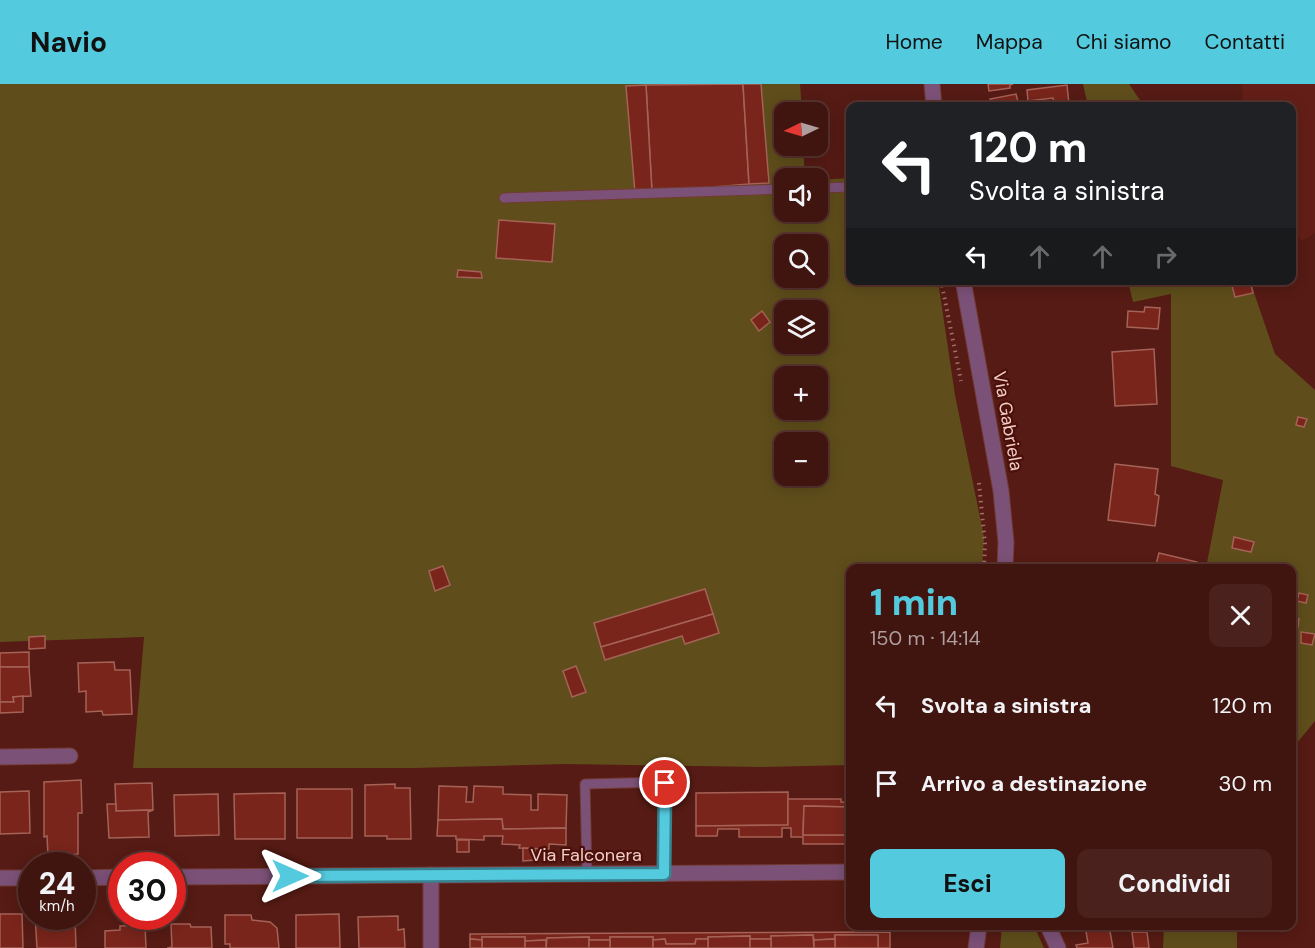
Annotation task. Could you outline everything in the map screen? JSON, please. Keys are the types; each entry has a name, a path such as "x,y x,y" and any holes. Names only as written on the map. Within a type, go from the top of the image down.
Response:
{"street":[{"path":"932,84 934,102"},
{"name":"Via Gabriela","path":"964,285 1001,491 1006,542 1005,564"},
{"path":"0,757 70,756"},
{"name":"Via Falconera","path":"186,877 846,872"},
{"path":"431,875 431,948"},
{"path":"0,878 18,878"},
{"path":"976,948 978,930"},
{"path":"1050,930 1058,948"}],"lane":[{"path":"828,188 846,187"},
{"path":"504,198 774,189"},
{"path":"587,874 585,784 665,783 664,874"}],"path":[{"path":"942,285 963,392"},
{"path":"979,481 986,544 984,564"}],"shaded area":[{"path":"0,84 800,84 801,102 774,102 774,156 804,156 804,168 774,168 774,222 828,222 828,179 846,178 846,285 939,285 955,395 984,537 982,564 846,564 846,765 761,767 564,764 413,768 133,768 144,637 0,642"},
{"path":"1083,84 1129,84 1141,102 1087,102"},
{"path":"1242,84 1315,84 1315,233 1302,241 1296,235 1296,102 1243,102"},
{"path":"1129,285 1251,285 1275,354 1315,390 1315,721 1296,744 1296,564 1207,564 1223,480 1171,466 1171,294 1133,302"},
{"path":"1002,930 1036,930 1044,948 1000,948"},
{"path":"1164,930 1237,930 1237,948 1163,948"}],"building":[{"path":"743,84 749,184 652,192 646,85"},
{"path":"743,84 761,84 769,183 749,184"},
{"path":"988,84 1013,84 1010,88 989,91"},
{"path":"646,85 652,192 635,193 626,86"},
{"path":"1067,85 1069,102 1054,102 1053,98 1028,101 1027,90"},
{"path":"1016,94 1018,102 991,102 990,99"},
{"path":"499,220 555,224 552,262 496,258"},
{"path":"458,270 481,272 482,278 457,277"},
{"path":"1232,285 1251,285 1253,293 1235,297"},
{"path":"1145,307 1160,308 1158,329 1127,327 1128,311 1144,312"},
{"path":"762,311 770,322 759,331 751,320"},
{"path":"1154,349 1157,404 1115,406 1112,352"},
{"path":"1298,417 1307,419 1304,427 1296,425"},
{"path":"1115,464 1158,469 1155,494 1159,496 1155,526 1108,520"},
{"path":"1234,537 1254,542 1251,552 1232,548"},
{"path":"1159,553 1197,562 1196,564 1156,564"},
{"path":"443,566 450,585 435,591 429,571"},
{"path":"705,589 713,614 601,647 594,623"},
{"path":"1299,593 1308,595 1306,603 1297,601"},
{"path":"713,614 719,633 685,644 682,636 605,660 601,647"},
{"path":"1301,632 1315,634 1312,645 1301,643"},
{"path":"45,636 45,648 29,649 29,637"},
{"path":"29,652 29,667 0,667 0,653"},
{"path":"114,662 115,670 130,670 132,714 103,715 102,711 86,712 86,691 79,692 78,663"},
{"path":"576,666 586,692 572,697 563,671"},
{"path":"0,667 29,667 31,696 13,697 14,702 0,702"},
{"path":"23,696 23,712 0,713 0,702 14,702 13,697"},
{"path":"81,780 82,813 78,813 78,852 48,852 47,836 44,837 44,782"},
{"path":"152,783 153,810 116,811 115,784"},
{"path":"395,784 395,788 410,788 411,839 365,836 365,785"},
{"path":"439,786 467,787 466,802 473,802 474,786 503,787 503,794 531,795 531,810 538,810 538,794 567,795 566,828 503,829 502,819 438,820"},
{"path":"297,789 352,789 352,838 297,838"},
{"path":"29,791 30,833 0,834 0,792"},
{"path":"788,792 788,825 696,826 696,793"},
{"path":"285,793 285,839 235,839 234,794"},
{"path":"218,794 219,835 175,836 174,795"},
{"path":"788,799 841,799 841,802 846,802 846,807 804,806 803,835 846,835 846,844 803,844 803,837 791,837 791,828 782,828 782,837 739,837 739,829 718,829 717,836 696,836 696,826 788,825"},
{"path":"107,804 116,804 116,811 153,810 148,812 149,837 109,838"},
{"path":"804,806 846,807 846,835 803,835"},
{"path":"502,819 503,829 566,828 566,845 549,844 549,849 519,848 520,845 502,844 503,836 484,836 484,840 437,836 438,820"},
{"path":"457,840 469,840 469,852 457,852"},
{"path":"523,848 535,849 535,860 523,861"},
{"path":"0,914 18,914 18,930 22,930 23,948 0,948"},
{"path":"339,914 340,948 296,948 296,915"},
{"path":"225,915 251,915 252,920 270,922 277,928 279,948 230,948 230,944 225,944"},
{"path":"398,916 398,930 404,929 405,948 359,948 358,917"},
{"path":"186,924 190,924 191,927 211,927 212,948 167,948 172,947 171,930 186,930"},
{"path":"36,930 75,930 76,948 37,948"},
{"path":"145,930 146,948 105,948 105,931"},
{"path":"1086,930 1110,930 1113,948 1077,948 1076,945 1088,943"},
{"path":"890,932 890,948 878,948 878,935 835,935 835,939 814,940 813,935 771,936 771,939 750,939 750,936 708,937 708,939 696,939 695,944 666,944 665,939 653,940 653,937 610,937 610,940 589,940 589,937 547,938 546,940 525,941 525,937 470,939 470,934"},
{"path":"1132,932 1147,932 1149,948 1134,948"},
{"path":"813,935 814,948 771,948 771,936"},
{"path":"835,935 878,935 878,948 835,948"},
{"path":"750,936 750,948 708,948 708,937"},
{"path":"482,937 525,937 525,948 482,948"},
{"path":"589,937 589,948 546,948 547,938"},
{"path":"610,937 653,937 653,948 610,948"},
{"path":"470,939 482,940 482,948 470,948"},
{"path":"665,939 666,944 695,944 696,939 708,939 708,948 653,948 653,940"},
{"path":"750,939 771,939 771,948 750,948"},
{"path":"835,939 835,948 814,948 814,940"},
{"path":"546,940 546,948 525,948 525,941"},
{"path":"589,940 610,940 610,948 589,948"}],"route":[{"path":"290,876 664,874 665,783"}]}
